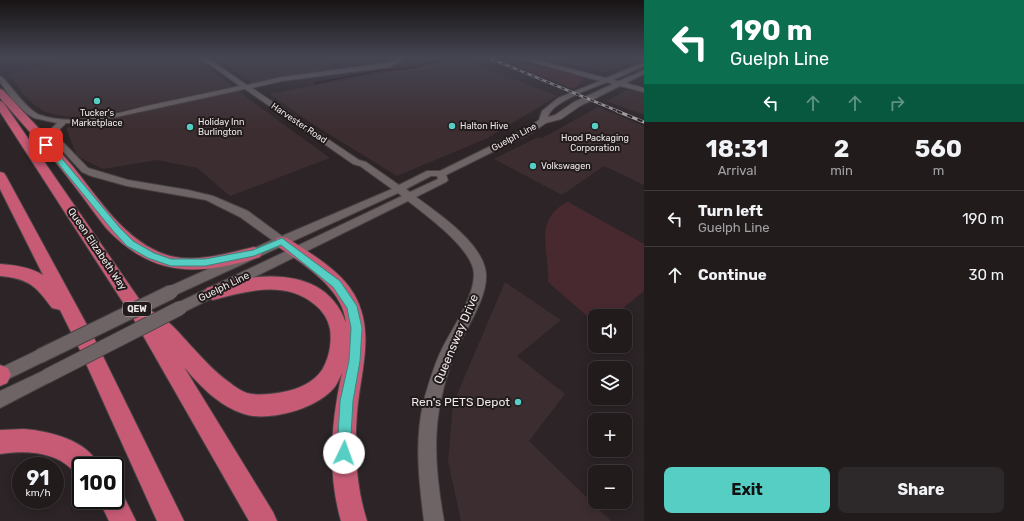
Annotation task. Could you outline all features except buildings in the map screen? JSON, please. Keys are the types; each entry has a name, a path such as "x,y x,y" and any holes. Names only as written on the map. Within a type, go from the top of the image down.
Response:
{"highway":[{"path":"0,92 65,166 117,230 130,243 151,256 171,262 205,263 254,253"},
{"name":"Queen Elizabeth Way","path":"7,99 192,399 264,521"},
{"path":"0,176 86,342 171,521"},
{"path":"289,246 337,284 352,306 357,328 355,361 347,401 344,453 346,488 354,521"},
{"path":"0,270 18,271 37,278 49,290 86,342"},
{"path":"139,313 164,328 188,357 210,379 240,402 260,406 286,402 309,395 323,384 333,370 340,352 341,334 335,316 323,299 303,288 286,284 256,284 213,293"},
{"path":"0,442 14,440 52,444 76,457"},
{"path":"117,509 124,521"}],"main road":[{"path":"1,81 7,99 14,96 33,114 46,119 92,120 270,81"},
{"name":"Harvester Road","path":"238,81 356,162 364,164 399,195"},
{"path":"582,90 588,84 587,81"},
{"name":"Guelph Line","path":"543,121 546,113 556,104 582,90 605,81"},
{"path":"621,81 644,85"},
{"path":"624,82 644,90"},
{"name":"Guelph Line","path":"0,400 180,308 213,293 289,246 399,195 443,180 441,174 530,130 543,121 558,117 577,104 624,82"},
{"path":"609,89 626,88 644,90"},
{"path":"64,120 54,130 53,136 85,170 105,178 209,198 244,214 289,246"},
{"name":"Harvester Road","path":"356,162 357,167 399,195"},
{"path":"374,172 384,177 398,180 430,173 441,174"},
{"name":"Guelph Line","path":"0,376 254,253 289,246 399,195 430,173"},
{"name":"Queensway Drive","path":"399,195 433,225 457,237 469,248 479,268 480,282 468,313 448,352 436,387 428,430 430,494 434,521"}],"shaded area":[{"path":"14,81 227,81 232,85 229,87 92,116 69,117 45,112 24,95"},
{"path":"249,81 264,81 253,84"},
{"path":"338,81 520,81 557,96 488,138 397,176 314,125 270,94"},
{"path":"555,81 582,81 574,89"},
{"path":"627,90 644,92 644,115 606,101"},
{"path":"238,91 330,158 230,196 197,168 157,160 103,169 77,156 66,128"},
{"path":"598,107 644,126 644,185 604,166 562,195 494,159 536,138 542,138"},
{"path":"568,202 644,244 644,291 622,309 588,309 588,317 548,282 545,237 546,227 550,217 557,209"},
{"path":"505,282 561,320 517,356 565,394 529,441 588,499 588,509 599,509 611,521 461,521 448,461 453,404"}],"waterway":[{"path":"315,83 324,81"}],"railway":[{"path":"546,81 620,112"},
{"path":"617,111 644,122"}],"place":[{"name":"Tucker's Marketplace","path":"97,101"},
{"name":"Halton Hive","path":"452,126"},
{"name":"Hood Packaging Corporation","path":"595,126"},
{"name":"Holiday Inn Burlington","path":"190,127"},
{"name":"Volkswagen","path":"533,166"},
{"name":"Ren's PETS Depot","path":"518,402"}],"route":[{"path":"46,145 117,230 130,243 151,256 171,262 205,263 254,253 282,242 296,251 337,284 352,306 357,328 355,361 347,401 344,453"}]}
